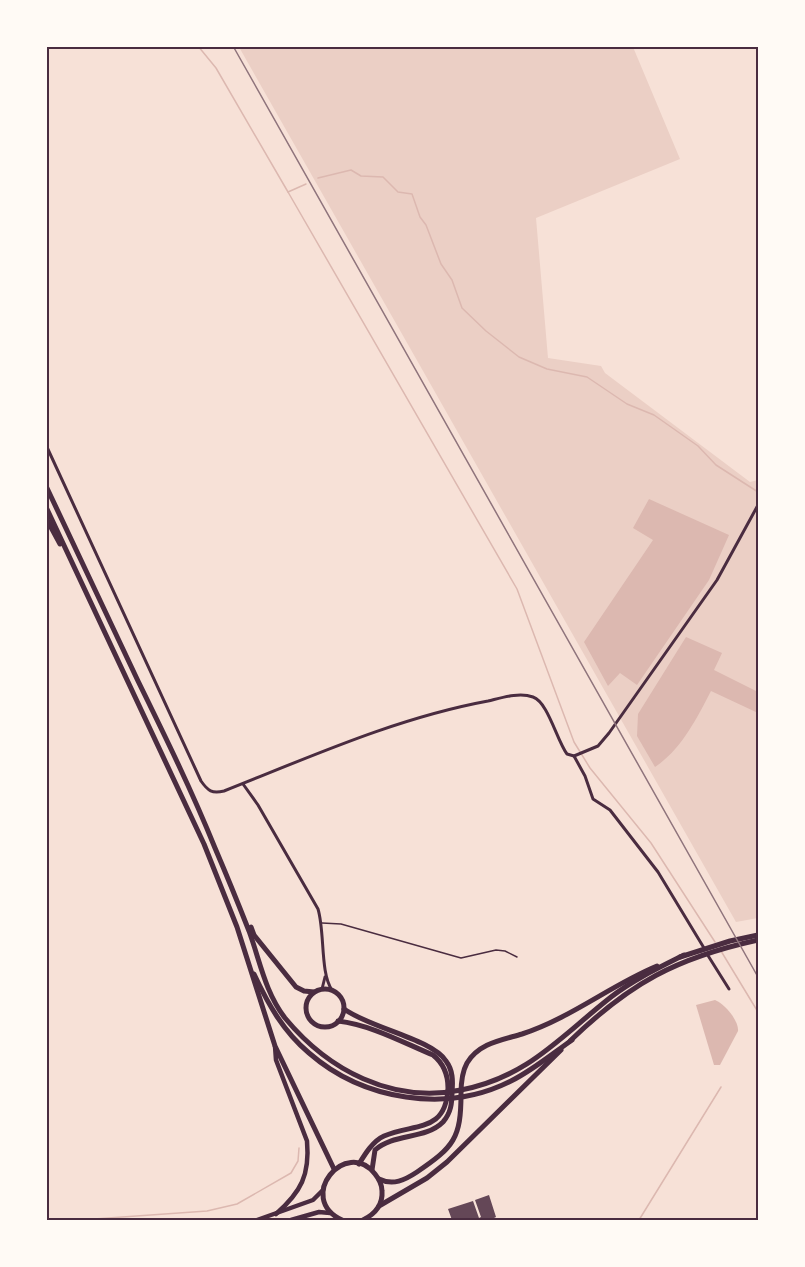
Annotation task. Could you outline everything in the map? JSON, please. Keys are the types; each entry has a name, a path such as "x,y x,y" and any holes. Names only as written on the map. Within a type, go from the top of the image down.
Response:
{"main road":[{"path":"46,486 215,846 249,933 264,981 294,1028 325,1057 359,1078 408,1091 439,1092 479,1089 531,1063 549,1051 633,981 684,955"},
{"path":"46,507 204,844 220,882 275,1046 334,1169"},
{"path":"46,518 86,593"},
{"path":"215,846 223,859 254,935 296,987 314,992 322,989 332,990 338,994 344,1009 355,1017 438,1051 446,1061 453,1079 452,1105 449,1115 435,1129 384,1142 375,1150 372,1170"},
{"path":"379,1206 428,1178 447,1162 572,1040 624,994 656,974 699,953 759,935"},
{"path":"379,1179 388,1183 396,1183 414,1174 441,1155 452,1143 458,1132 461,1116 463,1074 467,1063 483,1047 552,1023 649,969 684,955 759,940"},
{"path":"245,954 267,1002 282,1024 307,1052 324,1066 359,1084 381,1092 406,1098 436,1099 509,1082 531,1070 572,1040"},
{"path":"314,992 307,1002 306,1012 310,1020 320,1026 327,1027 338,1021 350,1022 370,1029 433,1055 439,1060 447,1076 447,1096 440,1117 432,1123 384,1137 374,1143 359,1164"},
{"path":"338,1021 344,1009"},
{"path":"275,1046 276,1060 307,1141 308,1152 305,1176 300,1189 292,1200 276,1214"},
{"path":"342,1221 326,1206 323,1190 326,1180 334,1169 346,1164 359,1164 372,1170 379,1179 382,1193 379,1206 372,1218 363,1221"},
{"path":"257,1221 313,1200 323,1190"},
{"path":"291,1221 319,1212 330,1212"}],"street":[{"path":"46,445 201,781 207,790 213,792 224,791 354,740 429,714 517,696 533,697 542,702 561,747 567,754 576,755 598,746 717,580 759,505"},
{"path":"576,755 593,799 610,810 658,872 729,989"},
{"path":"243,784 258,805 318,909 322,923 325,972 332,990"},
{"path":"322,989 325,972"}],"lane":[{"path":"322,923 341,924 461,958 496,950 506,951 517,957"}],"shaded area":[{"path":"239,47 633,47 680,159 536,218 548,358 601,366 605,373 750,482 758,480 758,918 736,922"},
{"path":"649,499 729,535 709,580 637,685 620,673 608,686 584,642 653,540 633,528"},
{"path":"686,637 722,653 714,670 758,692 758,713 711,691 680,743 655,767 637,736 638,714"},
{"path":"715,1000 731,1013 738,1027 720,1065 714,1065 696,1005"}],"building":[{"path":"489,1195 496,1217 492,1220 452,1220 448,1209 473,1201 479,1218 481,1217 475,1200"}],"waterway":[{"path":"198,46 216,68 288,192 306,184"},
{"path":"318,178 351,170 361,176 383,177 398,192 412,194 441,264 452,280 462,308 486,331 519,357 547,369 587,377 627,404 654,415 698,446 716,465 758,492"},
{"path":"288,192 517,589 574,742 590,768 651,843 715,942"},
{"path":"721,951 758,1012"},
{"path":"639,1220 721,1087"},
{"path":"80,1220 207,1211 237,1204 291,1173 298,1161 299,1148"}],"railway":[{"path":"233,46 758,977"}]}
